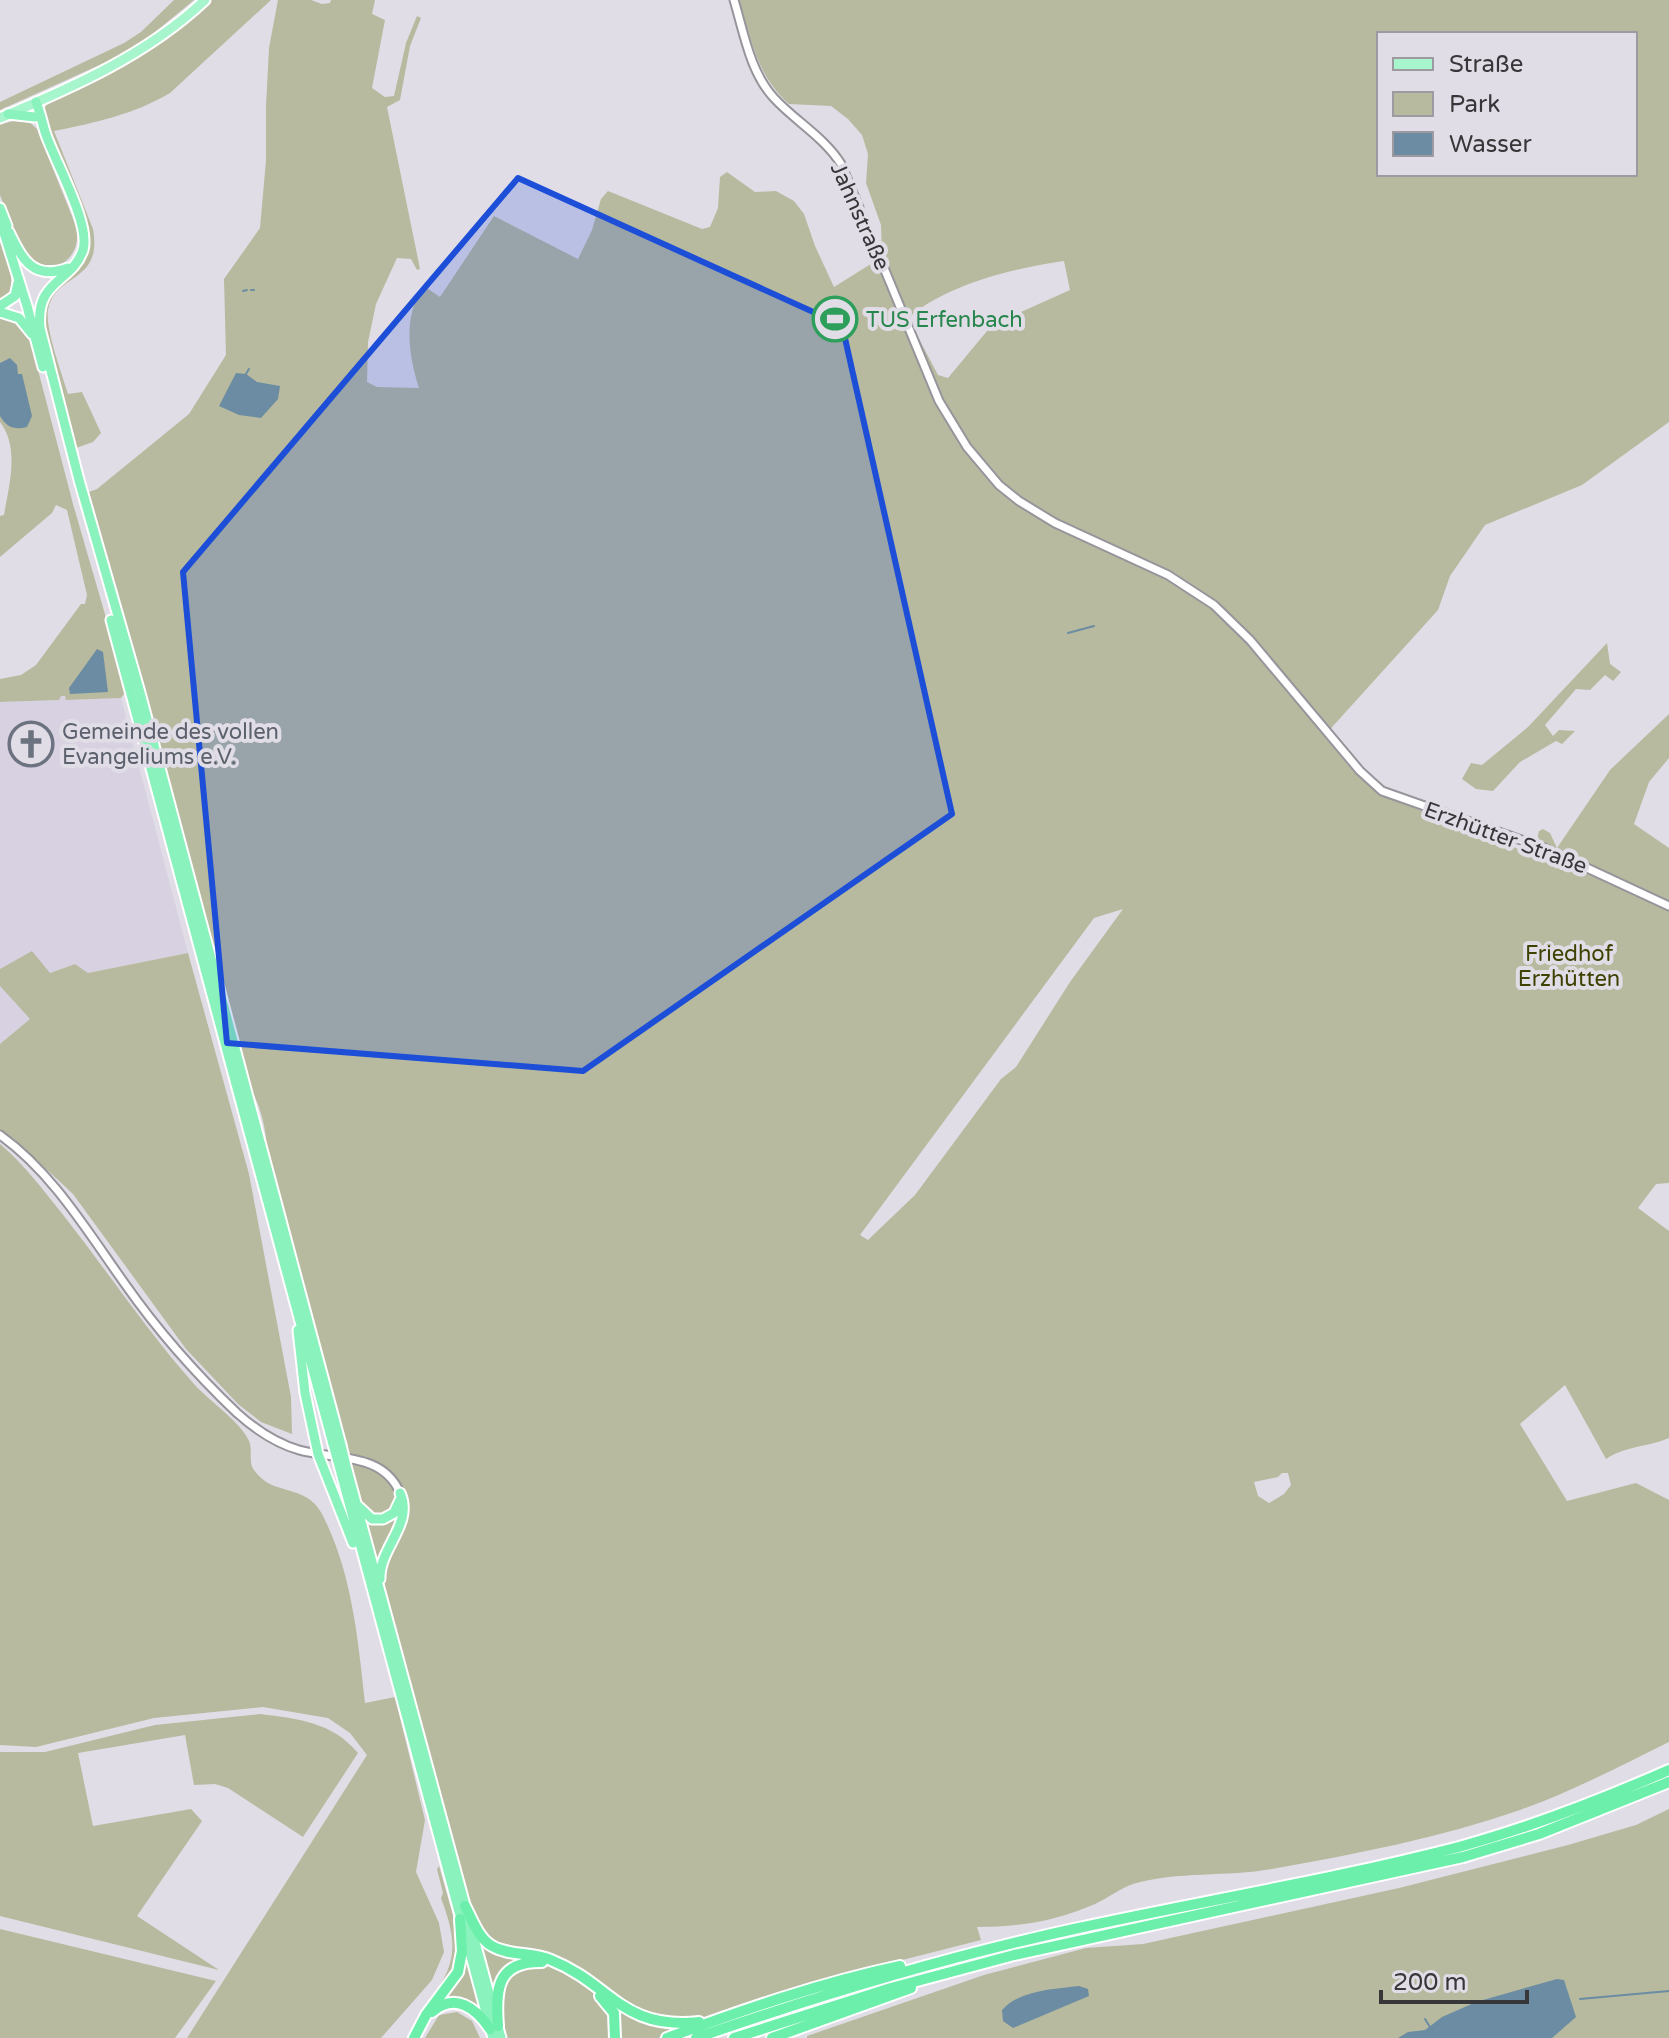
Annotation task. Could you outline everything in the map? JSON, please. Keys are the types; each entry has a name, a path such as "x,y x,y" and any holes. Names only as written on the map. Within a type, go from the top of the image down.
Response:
{"highway":[{"path":"36,102 33,109 35,117 45,131"},
{"path":"36,102 84,231 83,250 44,297 39,316 41,348"},
{"path":"4,116 35,117"},
{"path":"0,208 86,506 337,1445 362,1555 399,1682 460,1919 494,2031"},
{"path":"0,220 41,348"},
{"path":"9,232 23,259 36,269 54,272 71,266"},
{"path":"16,268 18,291 0,309 24,322 41,348"},
{"path":"139,704 299,1318 337,1445"},
{"path":"299,1318 298,1338 305,1393 318,1454 333,1497 354,1545 362,1555"},
{"path":"343,1470 379,1590 399,1682"},
{"path":"355,1503 372,1519 383,1519 398,1508 400,1493"},
{"path":"379,1590 382,1559 403,1514 400,1493"},
{"path":"404,1701 465,1906 494,2031"},
{"path":"1631,1793 1669,1770"},
{"path":"734,2038 938,1975 1194,1913 1463,1857 1539,1834 1631,1793 1669,1782"},
{"path":"696,2038 882,1978 957,1958 1078,1928 1386,1865 1616,1799"},
{"path":"465,1906 488,1944 503,1951 553,1960 644,2018 683,2024 721,2018"},
{"path":"416,2038 426,2015 458,1972 462,1951 460,1919"},
{"path":"667,2038 861,1974 957,1958"},
{"path":"494,2031 502,1978 521,1963 542,1962 562,1969 609,2005 616,2021 615,2038"},
{"path":"772,2038 846,2013 938,1975"},
{"path":"416,2038 434,2010 450,2003 469,2005 501,2038"}],"main road":[{"path":"4,116 132,55 170,30 205,0"}],"street":[{"name":"Jahnstraße","path":"734,0 748,50 765,86 782,106 827,145 841,164 951,424 977,461 1019,501 1055,523 1168,575 1214,605 1245,634 1350,760"},
{"name":"Erzhütter Straße","path":"1350,760 1369,781 1387,794 1544,848 1669,906"},
{"path":"0,1135 16,1146 66,1201 170,1344 223,1399 268,1438 318,1454 374,1464 387,1472 400,1493"}],"highlighted area":[{"path":"518,178 842,325 952,814 583,1071 227,1043 183,572"}],"shaded area":[{"path":"61,696 67,700 121,698 188,953 88,973 75,964 49,973 32,952 0,969 0,702 58,700"},
{"path":"0,986 30,1019 0,1044"}],"green space":[{"path":"174,0 194,0 124,54 0,110 0,102 124,43 141,32"},
{"path":"211,0 271,0 170,93 128,112 54,131 93,229 91,260 85,269 59,289 48,310 51,340 68,394 82,392 101,433 93,442 76,448 49,355 43,318 48,295 84,257 89,231 44,109 48,103 165,40"},
{"name":"Friedhof Erzhütten","path":"278,0 311,0 322,4 331,0 375,0 372,14 385,20 372,88 385,97 394,96 406,43 417,16 421,18 410,46 400,100 387,107 420,269 417,270 411,259 397,258 376,304 368,342 367,382 377,387 419,388 410,350 410,323 417,298 424,286 440,297 494,216 578,259 592,230 601,199 608,191 702,229 710,227 718,208 720,177 727,172 755,192 776,191 794,201 804,214 834,287 882,257 881,225 866,183 868,154 862,135 831,106 789,104 778,93 756,56 739,0 1669,0 1669,422 1582,485 1485,525 1450,576 1438,610 1324,736 1353,771 1382,795 1549,861 1610,770 1669,714 1669,758 1649,782 1634,824 1669,848 1669,1183 1656,1184 1638,1208 1669,1231 1669,1438 1606,1459 1565,1385 1520,1424 1567,1501 1636,1483 1669,1500 1669,1742 1558,1795 1459,1829 1272,1869 1167,1877 1133,1884 1066,1915 1023,1924 977,1927 981,1940 781,1992 713,2016 683,2021 644,2015 566,1965 490,1942 475,1918 444,1816 266,1151 262,1116 248,1085 89,492 97,489 189,414 226,355 224,279 260,228 266,160 269,48","holes":["1064,261 1070,290 992,325 948,378 938,375 908,318 942,296 982,279","1123,909 1070,982 1016,1067 1001,1079 915,1195 868,1240 860,1235 1094,918","1288,1473 1291,1485 1284,1494 1269,1503 1258,1496 1254,1482 1278,1477"]},
{"path":"28,121 37,129 76,226 74,249 68,259 58,266 33,264 22,252 0,195 0,124"},
{"path":"0,240 11,273 11,292 0,301"},
{"path":"0,315 20,326 32,347 127,690 121,698 66,700 65,696 61,696 59,700 0,702 0,679 21,675 36,665 81,604 85,604 87,595 67,510 56,505 52,513 0,557 0,516 4,515 11,455 10,443 0,422"},
{"path":"1607,643 1610,664 1621,672 1613,681 1605,675 1590,690 1576,689 1545,725 1553,736 1559,730 1575,731 1562,744 1556,741 1520,762 1493,791 1476,789 1462,779 1471,763 1482,765 1528,727"},
{"path":"1543,829 1550,833 1557,848 1537,840 1539,831"},
{"path":"32,951 50,973 75,964 88,973 188,953 249,1174 291,1397 292,1434 261,1422 238,1404 186,1349 73,1194 14,1139 0,1130 0,1044 30,1019 0,986 0,969"},
{"path":"0,1144 41,1187 177,1364 245,1434 254,1470 270,1484 315,1504 332,1536 352,1606 365,1703 395,1697 425,1820 416,1872 439,1923 444,1952 432,1980 381,2038 187,2038 367,1755 350,1733 328,1718 263,1707 154,1718 36,1747 0,1745"},
{"path":"260,1714 301,1720 326,1728 358,1753 303,1837 228,1788 215,1784 194,1785 185,1735 78,1753 93,1826 191,1809 202,1821 137,1916 219,1970 0,1916 0,1752 45,1752 155,1725"},
{"path":"1669,1809 1669,2038 807,2038 984,1975 1086,1948 1143,1944 1399,1888 1568,1845 1636,1825"},
{"path":"439,1866 458,1933 457,1968 430,2004 428,2001 445,1975 452,1952 450,1927 441,1898"},
{"path":"0,1929 216,1981 175,2038 0,2038"},
{"path":"476,1934 524,1959 512,1964 493,1993"},
{"path":"465,1950 483,2015 442,2001"},
{"path":"541,1964 569,1976 606,2004 610,2012 611,2038 507,2038 500,2002 503,1984 518,1969"},
{"path":"615,2007 689,2027 658,2038 619,2038"},
{"path":"457,2012 472,2021 480,2038 425,2038 439,2015"}],"water":[{"path":"10,358 17,365 18,374 22,374 32,416 27,427 12,427 0,416 0,363"},
{"path":"236,373 246,374 257,382 280,386 278,399 261,418 239,415 219,406"},
{"path":"97,649 103,652 108,692 70,694 69,688"},
{"path":"1557,1979 1564,1980 1576,2017 1552,2038 1398,2038 1408,2032 1425,2030 1442,2017 1476,2002"},
{"path":"1079,1986 1088,1989 1089,1996 1013,2028 1003,2021 1002,2010 1018,1998"}],"waterway":[{"path":"243,291 247,290"},
{"path":"246,374 249,369"},
{"path":"1068,633 1094,626"},
{"path":"1580,1999 1669,1991"},
{"path":"1425,2019 1430,2027"}],"place":[{"name":"TUS Erfenbach","path":"835,319"},
{"name":"Gemeinde des vollen Evangeliums e.V.","path":"31,744"}]}
